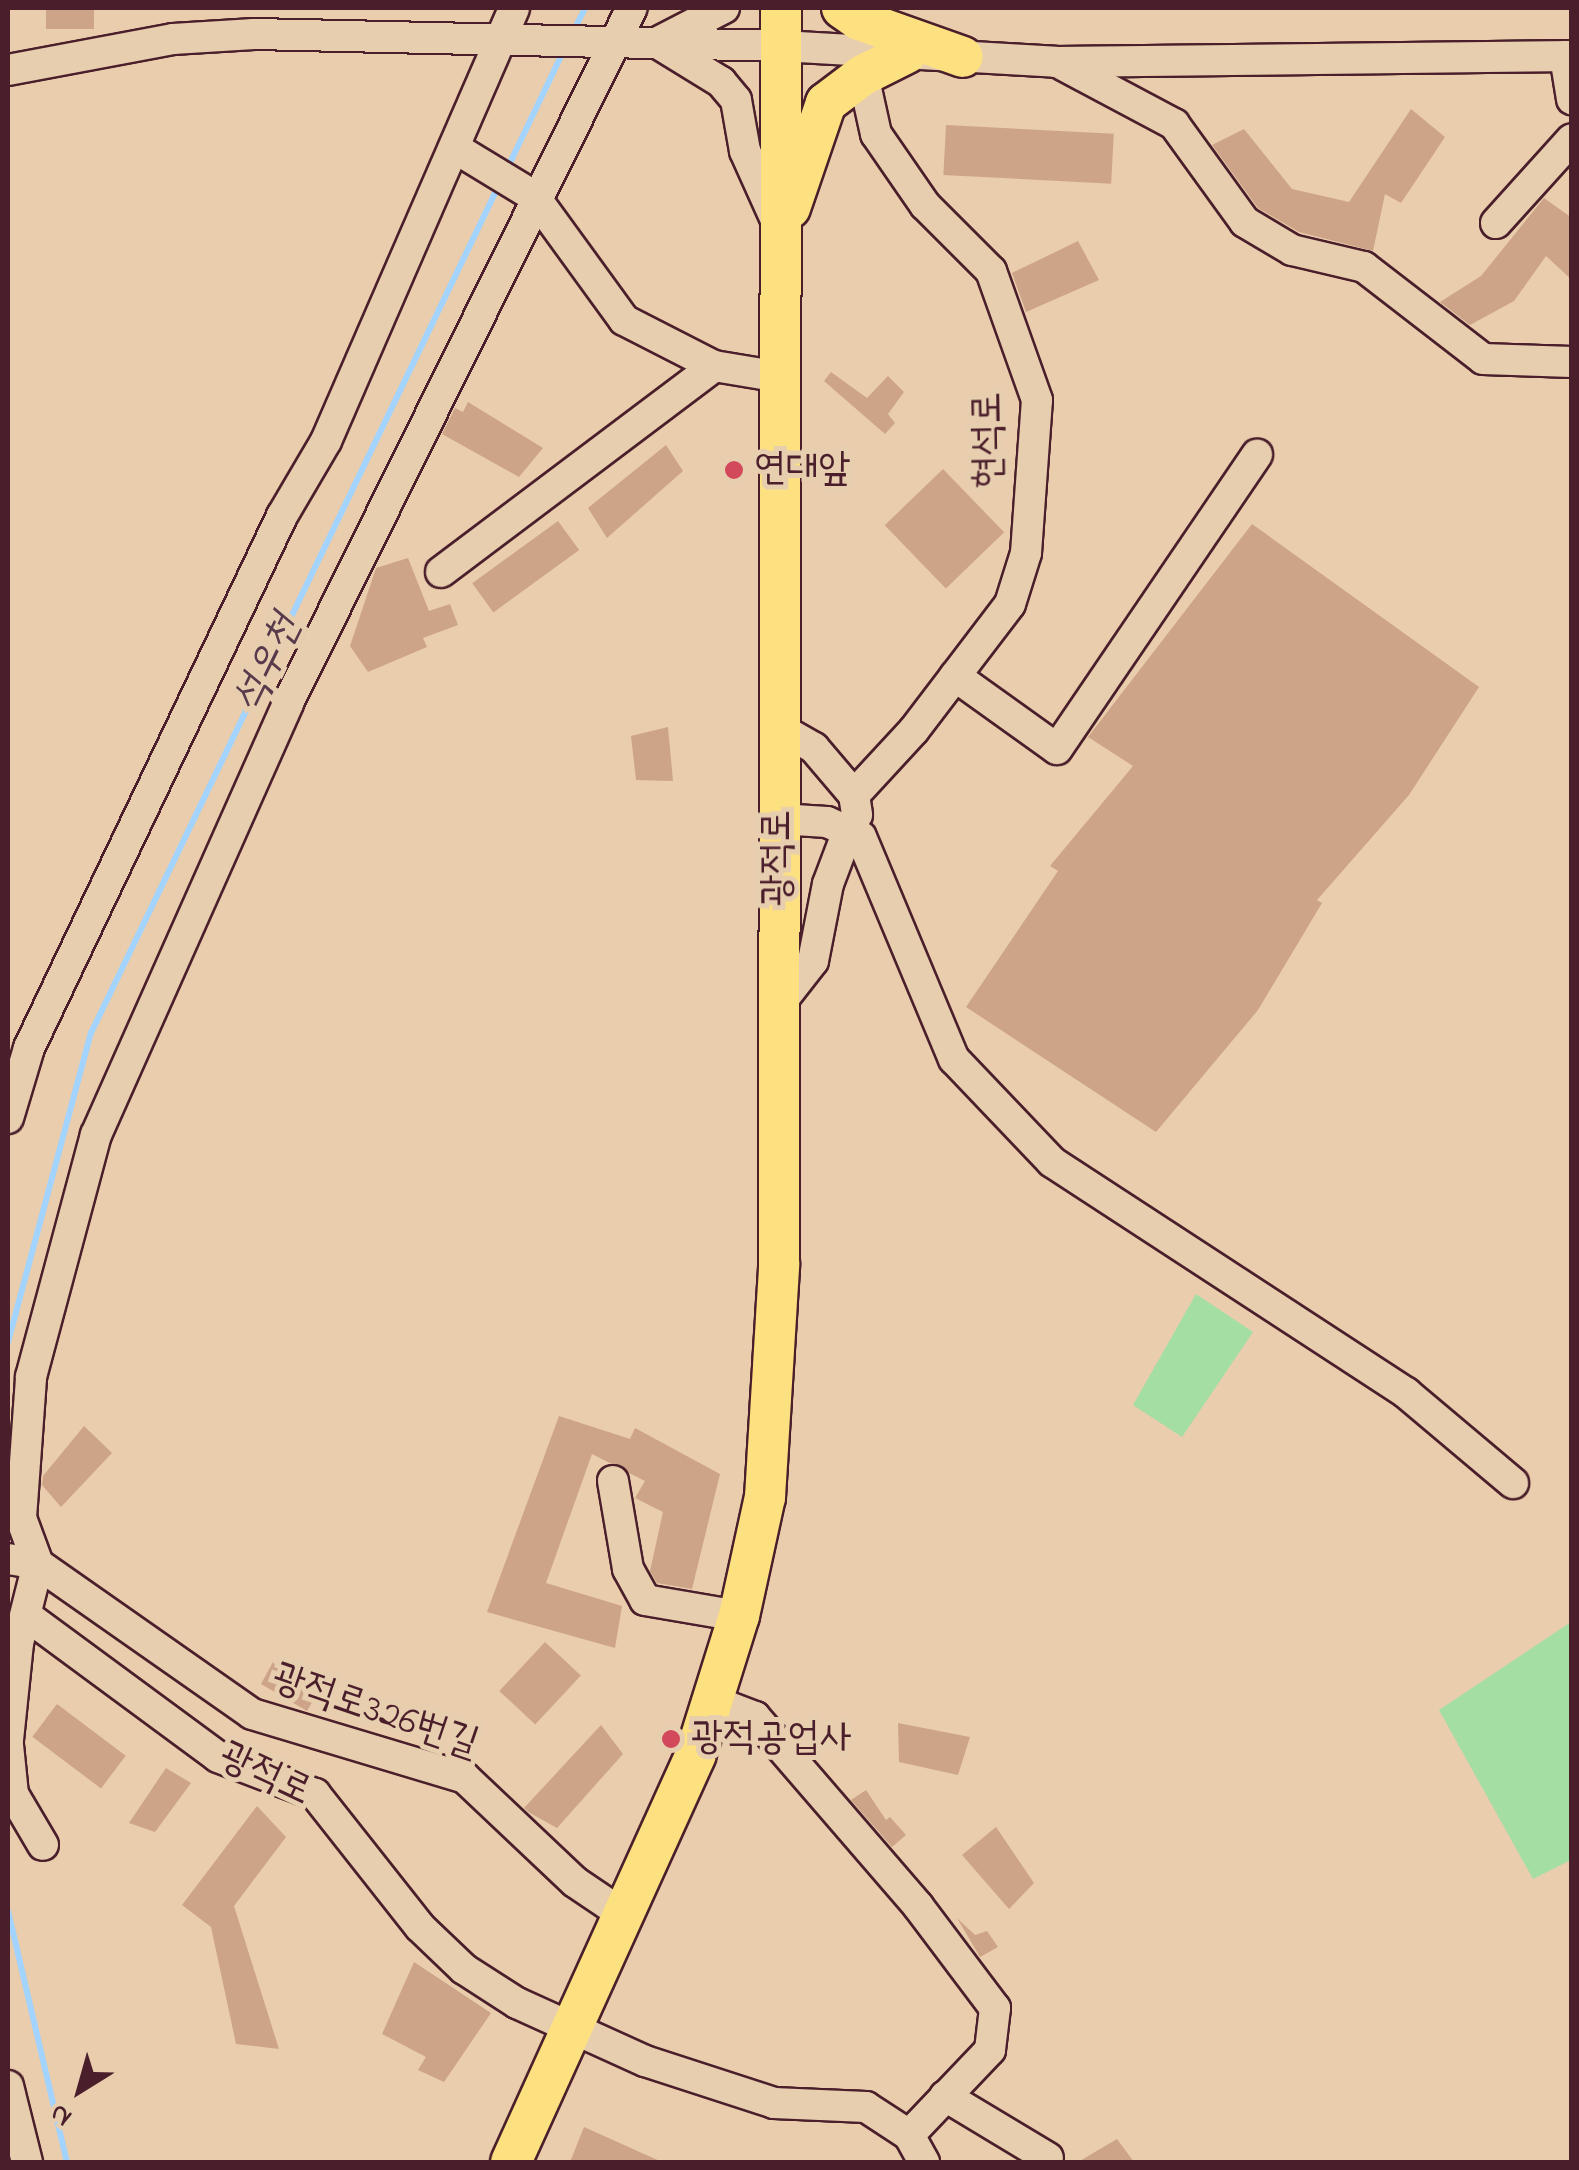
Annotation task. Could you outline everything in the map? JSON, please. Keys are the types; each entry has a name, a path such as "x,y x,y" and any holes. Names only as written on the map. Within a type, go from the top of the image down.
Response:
{"main road":[{"path":"842,8 859,20 964,57"},
{"name":"광적로","path":"575,2025 713,1701 739,1616 765,1497 779,1265 776,1008 781,27"},
{"path":"780,230 806,170 816,120 862,75 907,53"},
{"path":"511,2162 575,2025"}],"street":[{"path":"8,1118 16,1060 282,516 326,442 454,148 509,40 514,8"},
{"path":"44,1845 13,1794 8,1742 12,1682 28,1616 21,1518 31,1378 96,1134 288,703 534,196 619,42 632,8"},
{"path":"656,42 724,8"},
{"path":"8,70 248,21 509,40 619,42 656,42 781,27 907,53 1056,62 1568,56 1572,99"},
{"path":"656,42 721,82 736,100 745,151 780,230"},
{"path":"1056,62 1174,124 1245,222 1292,250 1364,268 1483,359 1572,362"},
{"name":"현석로","path":"854,794 955,676 1010,604 1026,554 1037,400 991,271 925,205 876,134 862,75"},
{"path":"1496,223 1572,138"},
{"path":"454,148 534,196 624,320 714,366 780,377"},
{"path":"441,572 714,366"},
{"path":"955,676 1057,750 1257,455"},
{"path":"779,728 814,748 854,794 855,834 954,1060 1052,1162 1406,1393 1513,1483"},
{"path":"779,819 827,822 855,834"},
{"path":"776,1008 813,961 828,884 855,834"},
{"path":"828,884 854,889 889,913"},
{"path":"613,1482 628,1569 645,1600 739,1616"},
{"name":"광적로326번길","path":"22,1561 252,1714 466,1778 622,1922"},
{"name":"광적로","path":"28,1616 218,1758 315,1794 420,1927 464,1969 575,2025 774,2104 866,2107 909,2135"},
{"path":"713,1701 755,1717 918,1906 995,2008 990,2050 909,2135 924,2162"},
{"path":"8,2086 27,2162"},
{"path":"944,2096 1048,2158"}],"green space":[{"path":"1196,1294 1253,1332 1182,1437 1133,1405"},
{"path":"1571,1622 1571,1860 1533,1879 1439,1710"}],"building":[{"path":"46,8 94,8 94,29 46,29"},
{"path":"1411,109 1445,137 1401,203 1385,194 1373,251 1299,232 1258,208 1212,145 1244,129 1292,189 1349,202"},
{"path":"946,125 1114,134 1111,184 943,175"},
{"path":"1544,198 1572,218 1572,280 1546,256 1514,301 1470,325 1440,302 1481,276"},
{"path":"1078,241 1099,280 1026,312 1012,273"},
{"path":"831,372 867,398 888,376 904,392 888,414 895,423 885,434 824,381"},
{"path":"468,402 543,448 519,477 442,434 455,408 463,412"},
{"path":"666,445 683,471 607,538 588,508"},
{"path":"943,469 1004,532 946,589 885,525"},
{"path":"558,521 579,550 493,612 472,583"},
{"path":"1252,524 1479,687 1409,795 1317,900 1322,903 1258,1010 1156,1132 966,1007 1058,871 1050,866 1133,766 1088,737"},
{"path":"408,558 429,611 450,604 458,625 423,638 427,647 368,672 350,646 376,568"},
{"path":"668,727 673,781 636,780 631,736"},
{"path":"559,1416 630,1439 635,1428 720,1474 692,1589 657,1583 650,1571 663,1512 635,1498 645,1481 592,1454 546,1583 622,1606 615,1648 487,1612"},
{"path":"84,1426 112,1453 61,1507 42,1485 43,1476"},
{"path":"545,1642 581,1675 535,1724 499,1691"},
{"path":"273,1662 284,1678 288,1664 303,1677 308,1668 324,1682 307,1711 261,1684"},
{"path":"57,1704 126,1756 101,1789 32,1737"},
{"path":"898,1723 970,1737 958,1775 899,1762"},
{"path":"601,1725 623,1754 557,1828 524,1808"},
{"path":"166,1768 191,1783 155,1832 129,1823"},
{"path":"866,1790 886,1820 890,1817 906,1835 892,1847 851,1800"},
{"path":"257,1806 286,1837 234,1906 279,2049 236,2044 211,1927 182,1905"},
{"path":"996,1827 1034,1883 1009,1909 962,1855"},
{"path":"957,1918 975,1935 987,1931 998,1947 980,1957"},
{"path":"414,1962 491,2013 444,2082 418,2070 426,2057 382,2034"},
{"path":"584,2127 662,2162 570,2162"},
{"path":"1117,2139 1134,2162 1078,2162"}],"waterway":[{"name":"석우천","path":"573,32 585,8"},
{"name":"석우천","path":"506,171 563,52"},
{"name":"석우천","path":"8,1342 91,1033 498,187"},
{"name":"석우천","path":"8,1911 67,2162"}],"place":[{"name":"연대앞","path":"734,470"},
{"name":"광적공업사","path":"671,1739"}]}
